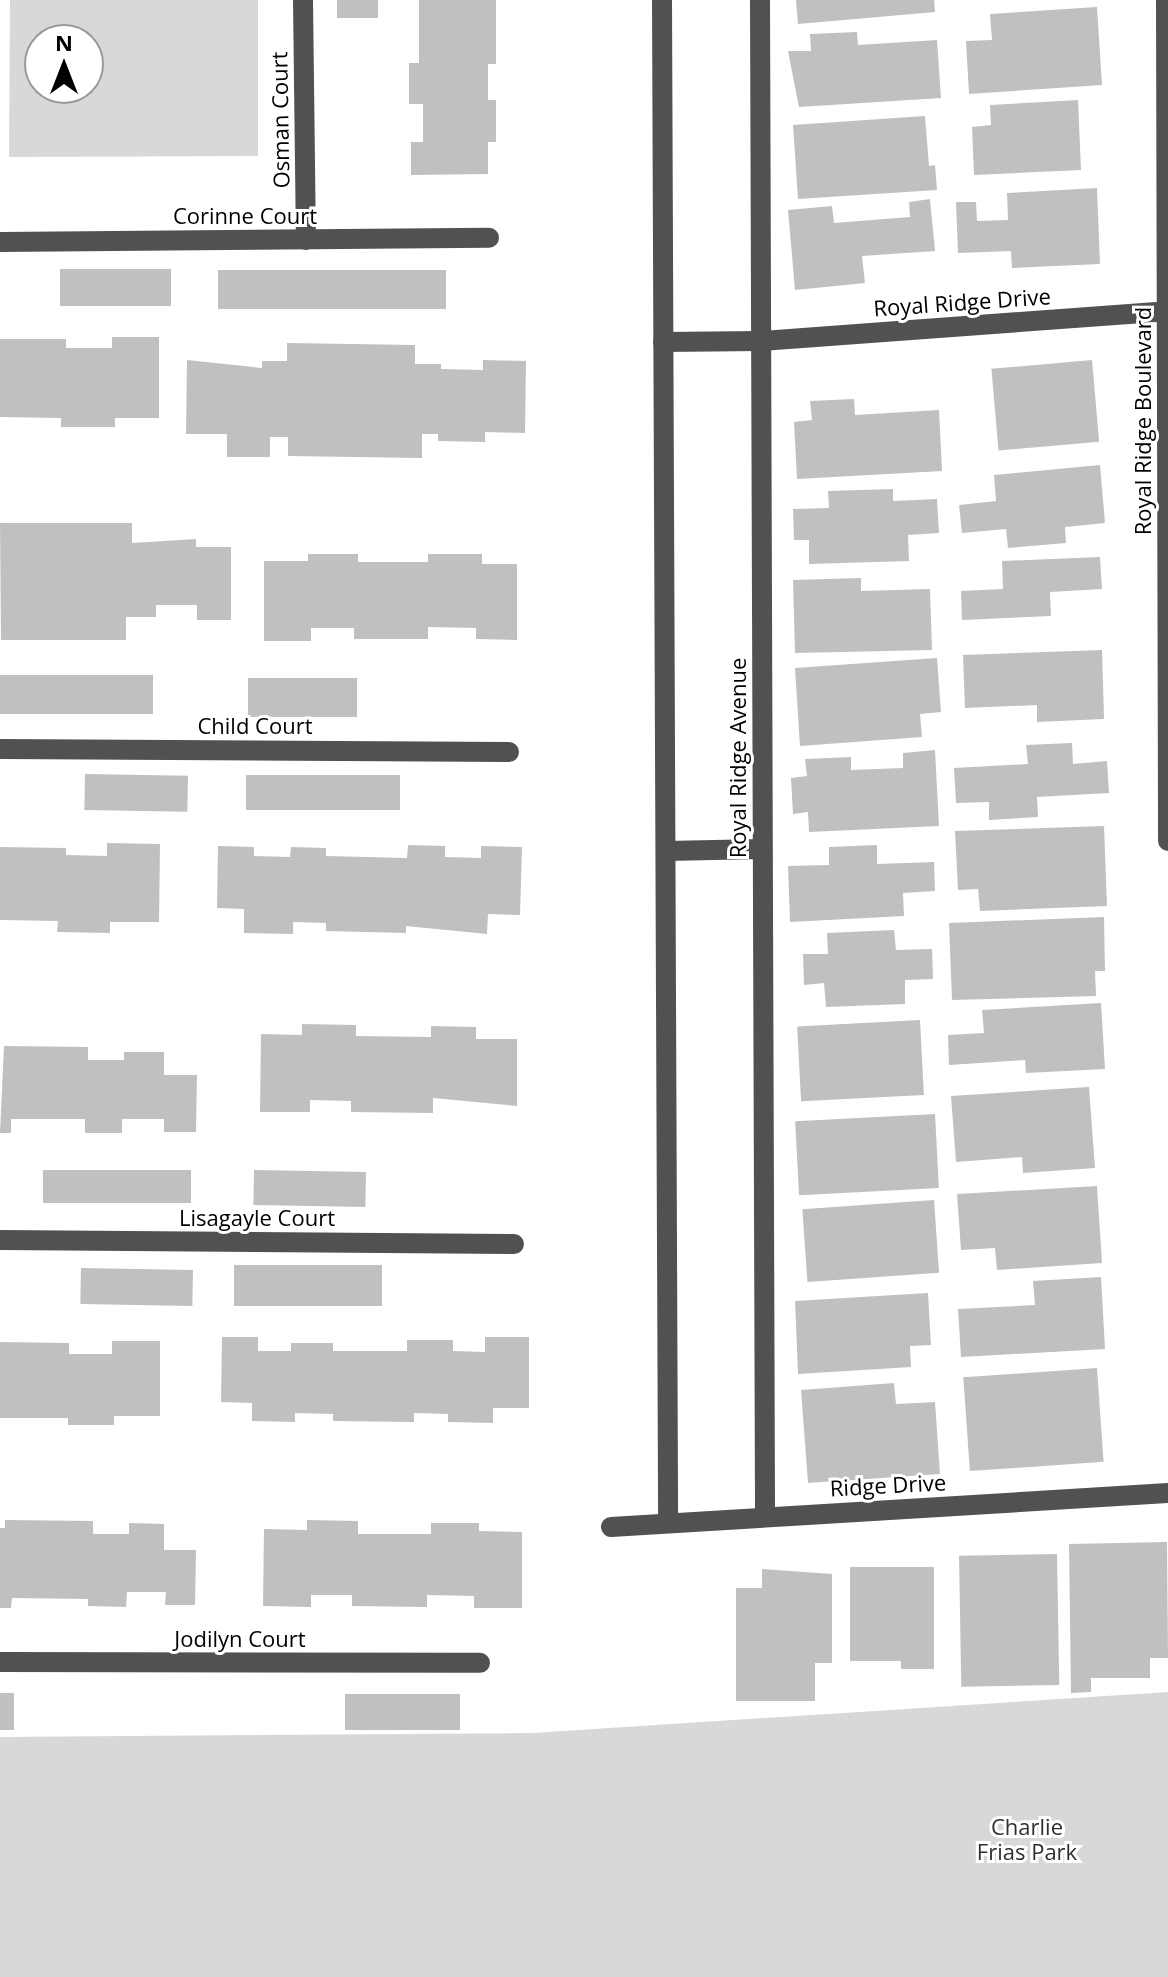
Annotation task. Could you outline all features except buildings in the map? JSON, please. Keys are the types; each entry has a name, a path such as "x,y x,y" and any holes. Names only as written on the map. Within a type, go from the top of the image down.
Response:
{"street":[{"name":"Osman Court","path":"303,0 306,240"},
{"path":"662,0 668,1523"},
{"name":"Royal Ridge Avenue","path":"760,0 765,1516"},
{"name":"Royal Ridge Boulevard","path":"1166,0 1168,841"},
{"name":"Corinne Court","path":"0,242 489,238"},
{"name":"Royal Ridge Drive","path":"663,342 761,341 1167,311"},
{"name":"Child Court","path":"0,749 509,752"},
{"path":"666,851 762,849"},
{"name":"Lisagayle Court","path":"0,1240 514,1244"},
{"name":"Ridge Drive","path":"611,1527 1168,1493"},
{"name":"Jodilyn Court","path":"0,1662 480,1663"}],"green space":[{"path":"10,0 258,0 258,156 9,157"},
{"name":"Charlie Frias Park","path":"1168,1692 1168,1977 0,1977 0,1737 532,1733"}]}
